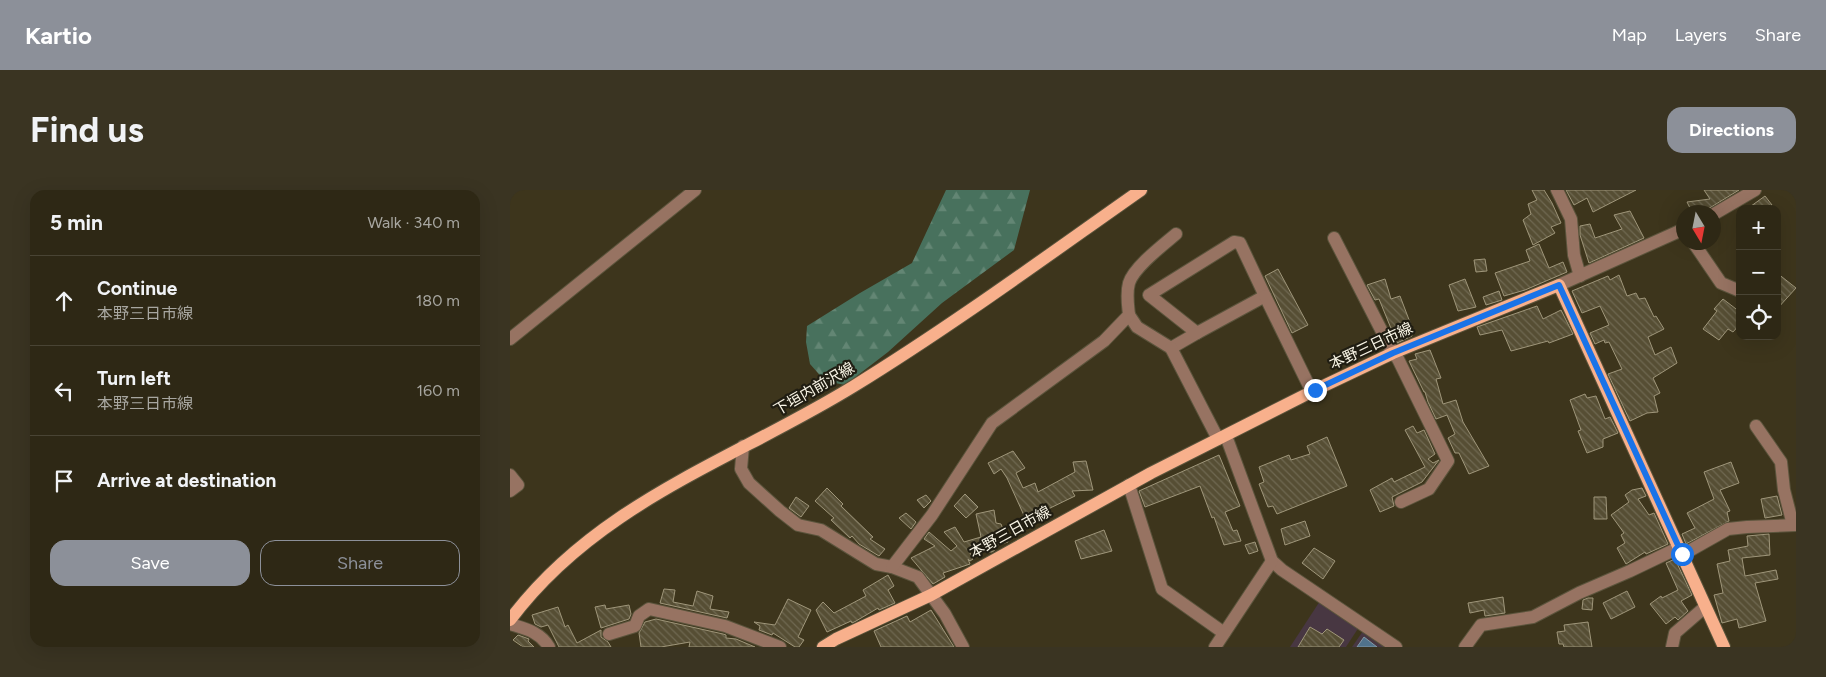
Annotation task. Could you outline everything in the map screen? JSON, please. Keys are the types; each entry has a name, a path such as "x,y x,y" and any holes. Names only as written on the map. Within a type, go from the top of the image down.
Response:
{"main road":[{"name":"下垣内前沢線","path":"510,622 526,598 617,518 652,496 854,386 972,307 1135,191"},
{"name":"本野三日市線","path":"823,647 836,639 931,595 1129,485 1312,392 1393,353 1559,285"},
{"path":"1559,285 1724,647"}],"street":[{"path":"510,339 695,190"},
{"path":"1557,190 1570,219 1574,255 1580,276"},
{"path":"1721,210 1755,190"},
{"path":"1559,285 1676,233"},
{"path":"1176,234 1145,261 1129,282 1127,298 1129,315 1137,327 1172,348 1222,437 1272,561 1282,570 1396,647"},
{"path":"1334,238 1393,353 1398,359 1448,461 1429,489 1402,502"},
{"path":"1197,333 1149,294 1234,242 1240,243 1312,392"},
{"path":"1698,250 1721,283 1736,289"},
{"path":"1172,348 1264,296"},
{"path":"892,567 932,515 992,423 1104,341 1129,315"},
{"path":"1465,647 1481,625 1533,617 1579,593 1728,529 1794,525 1784,490 1781,462 1756,426"},
{"path":"743,446 741,469 749,483 798,525 821,530 876,564 892,567 918,577 944,614 963,647"},
{"path":"510,475 518,485 510,491"},
{"path":"1129,485 1162,589 1224,633"},
{"path":"1215,647 1272,561"},
{"path":"1672,647 1675,634 1705,607"},
{"path":"609,634 635,626 639,616 649,609 725,626 780,647"},
{"path":"510,622 534,632 544,639 549,647"}],"shaded area":[{"path":"1320,601 1359,627 1346,647 1290,647"},
{"path":"1363,631 1386,647 1352,647"}],"green space":[{"path":"946,190 1030,190 1014,250 942,303 888,352 845,385 825,381 810,364 806,342 807,326 912,263"}],"water":[{"path":"1364,637 1377,647 1357,647"}],"building":[{"path":"1532,190 1544,190 1561,223 1551,227 1555,233 1533,245 1523,220 1531,214 1528,204 1537,200"},
{"path":"1566,190 1636,190 1593,212 1587,198 1574,205"},
{"path":"1704,190 1739,190 1714,205 1688,205 1687,202 1710,199"},
{"path":"1765,196 1772,205 1753,205"},
{"path":"1630,211 1644,238 1589,263 1580,235 1580,226 1590,224 1595,238 1622,229 1614,215"},
{"path":"1539,244 1549,268 1563,262 1567,272 1525,290 1504,296 1495,273 1530,261 1526,250"},
{"path":"1485,259 1487,271 1476,272 1474,260"},
{"path":"1278,269 1308,325 1292,333 1265,276"},
{"path":"1619,275 1627,296 1636,293 1639,299 1645,298 1654,317 1656,316 1664,329 1648,337 1655,355 1671,347 1677,363 1653,378 1660,393 1654,396 1658,412 1647,413 1630,421 1608,374 1622,369 1609,342 1605,343 1604,340 1595,344 1590,333 1609,325 1600,306 1582,313 1572,291 1608,276 1610,280"},
{"path":"1781,276 1796,288 1781,305"},
{"path":"1385,279 1391,299 1400,296 1411,325 1408,326 1412,336 1397,343 1379,299 1375,300 1367,285"},
{"path":"1465,279 1476,307 1458,311 1449,285"},
{"path":"1499,291 1502,300 1486,305 1483,297"},
{"path":"1723,299 1736,309 1736,329 1733,332 1728,329 1719,340 1703,329 1717,311 1714,309"},
{"path":"1537,306 1543,319 1561,310 1573,334 1549,343 1548,341 1511,351 1502,330 1480,335 1477,327"},
{"path":"1430,350 1441,378 1436,379 1443,404 1456,400 1463,422 1489,466 1469,474 1459,453 1455,453 1448,438 1455,434 1447,415 1436,419 1409,361 1417,359 1415,354"},
{"path":"1585,394 1587,398 1596,396 1605,419 1610,417 1618,433 1603,439 1603,447 1587,453 1578,431 1581,430 1570,400"},
{"path":"1413,426 1417,433 1424,430 1435,454 1428,459 1433,463 1439,460 1422,482 1392,497 1394,506 1380,512 1370,490 1392,478 1394,482 1425,467 1405,430"},
{"path":"1327,437 1347,486 1277,514 1273,506 1268,507 1259,484 1264,482 1259,467 1289,455 1291,460 1310,454 1307,446"},
{"path":"1013,451 1025,468 1016,473 1023,488 1035,483 1038,492 1075,472 1073,462 1086,461 1093,490 1072,491 1075,496 1046,510 1048,514 1027,522 1007,478 1001,469 994,474 988,463"},
{"path":"1219,455 1240,506 1225,512 1233,531 1237,530 1241,541 1224,545 1200,486 1145,507 1139,491"},
{"path":"1731,462 1739,483 1720,490 1730,511 1727,512 1729,521 1686,544 1682,534 1695,528 1687,513 1714,499 1704,472"},
{"path":"827,488 843,504 841,506 873,537 870,539 885,549 879,556 859,544 852,536 850,538 831,520 834,518 815,501"},
{"path":"1642,488 1646,496 1638,499 1649,515 1654,513 1668,544 1646,554 1645,552 1626,564 1617,548 1625,543 1621,535 1624,533 1611,515 1629,502 1625,495 1632,490"},
{"path":"965,494 978,507 966,518 954,506"},
{"path":"926,495 931,501 924,508 917,500"},
{"path":"1777,496 1782,515 1765,518 1761,499"},
{"path":"796,497 809,506 801,517 789,508"},
{"path":"1594,497 1606,497 1607,519 1594,519"},
{"path":"994,510 996,523 1001,524 1008,542 994,546 995,550 992,552 969,551 973,559 970,561 968,559 970,564 943,573 945,577 933,584 911,558 935,546 924,539 929,532 951,551 957,546 944,532 955,527 964,542 981,537 976,514"},
{"path":"906,513 916,522 911,529 899,518"},
{"path":"1305,521 1310,536 1285,545 1281,529"},
{"path":"1104,530 1112,551 1081,559 1075,541"},
{"path":"1769,534 1770,555 1742,558 1745,576 1776,570 1778,579 1755,583 1766,621 1739,628 1737,619 1722,623 1714,595 1723,593 1717,564 1730,561 1728,550 1748,546 1747,536"},
{"path":"1255,542 1258,551 1249,554 1245,545"},
{"path":"1314,548 1335,561 1323,579 1302,563"},
{"path":"1675,559 1692,595 1681,601 1688,611 1678,620 1675,617 1666,624 1650,604 1661,596 1662,598 1678,590 1666,563"},
{"path":"888,575 894,586 888,590 895,603 879,610 878,608 852,623 851,621 827,632 816,610 823,602 834,613 866,596 863,590"},
{"path":"664,589 675,590 673,602 693,606 697,591 713,596 710,609 729,612 727,618 660,603"},
{"path":"1627,591 1635,607 1611,619 1603,603"},
{"path":"1503,597 1505,613 1485,616 1484,610 1470,613 1468,603"},
{"path":"1593,598 1592,610 1582,609 1583,600"},
{"path":"788,599 811,610 798,637 804,640 799,647 795,647 773,633 772,635 759,630 760,626 754,622 775,625"},
{"path":"605,605 606,609 629,605 631,614 629,619 601,628 595,607"},
{"path":"558,607 565,627 568,625 577,643 601,630 601,637 611,647 559,647 548,625 541,627 535,624 532,615"},
{"path":"931,610 954,647 881,647 874,631 907,616 910,622"},
{"path":"656,619 723,634 726,635 726,638 736,639 755,647 689,647 690,642 661,647 641,647 639,633 645,622"},
{"path":"1588,622 1592,647 1564,647 1563,644 1559,644 1557,632 1565,631 1564,625"},
{"path":"1310,627 1322,634 1327,629 1344,640 1339,647 1298,647"},
{"path":"518,635 529,639 528,641 534,647 523,647 513,640"}],"route":[{"path":"1315,390 1393,353 1559,285 1682,554"}]}
